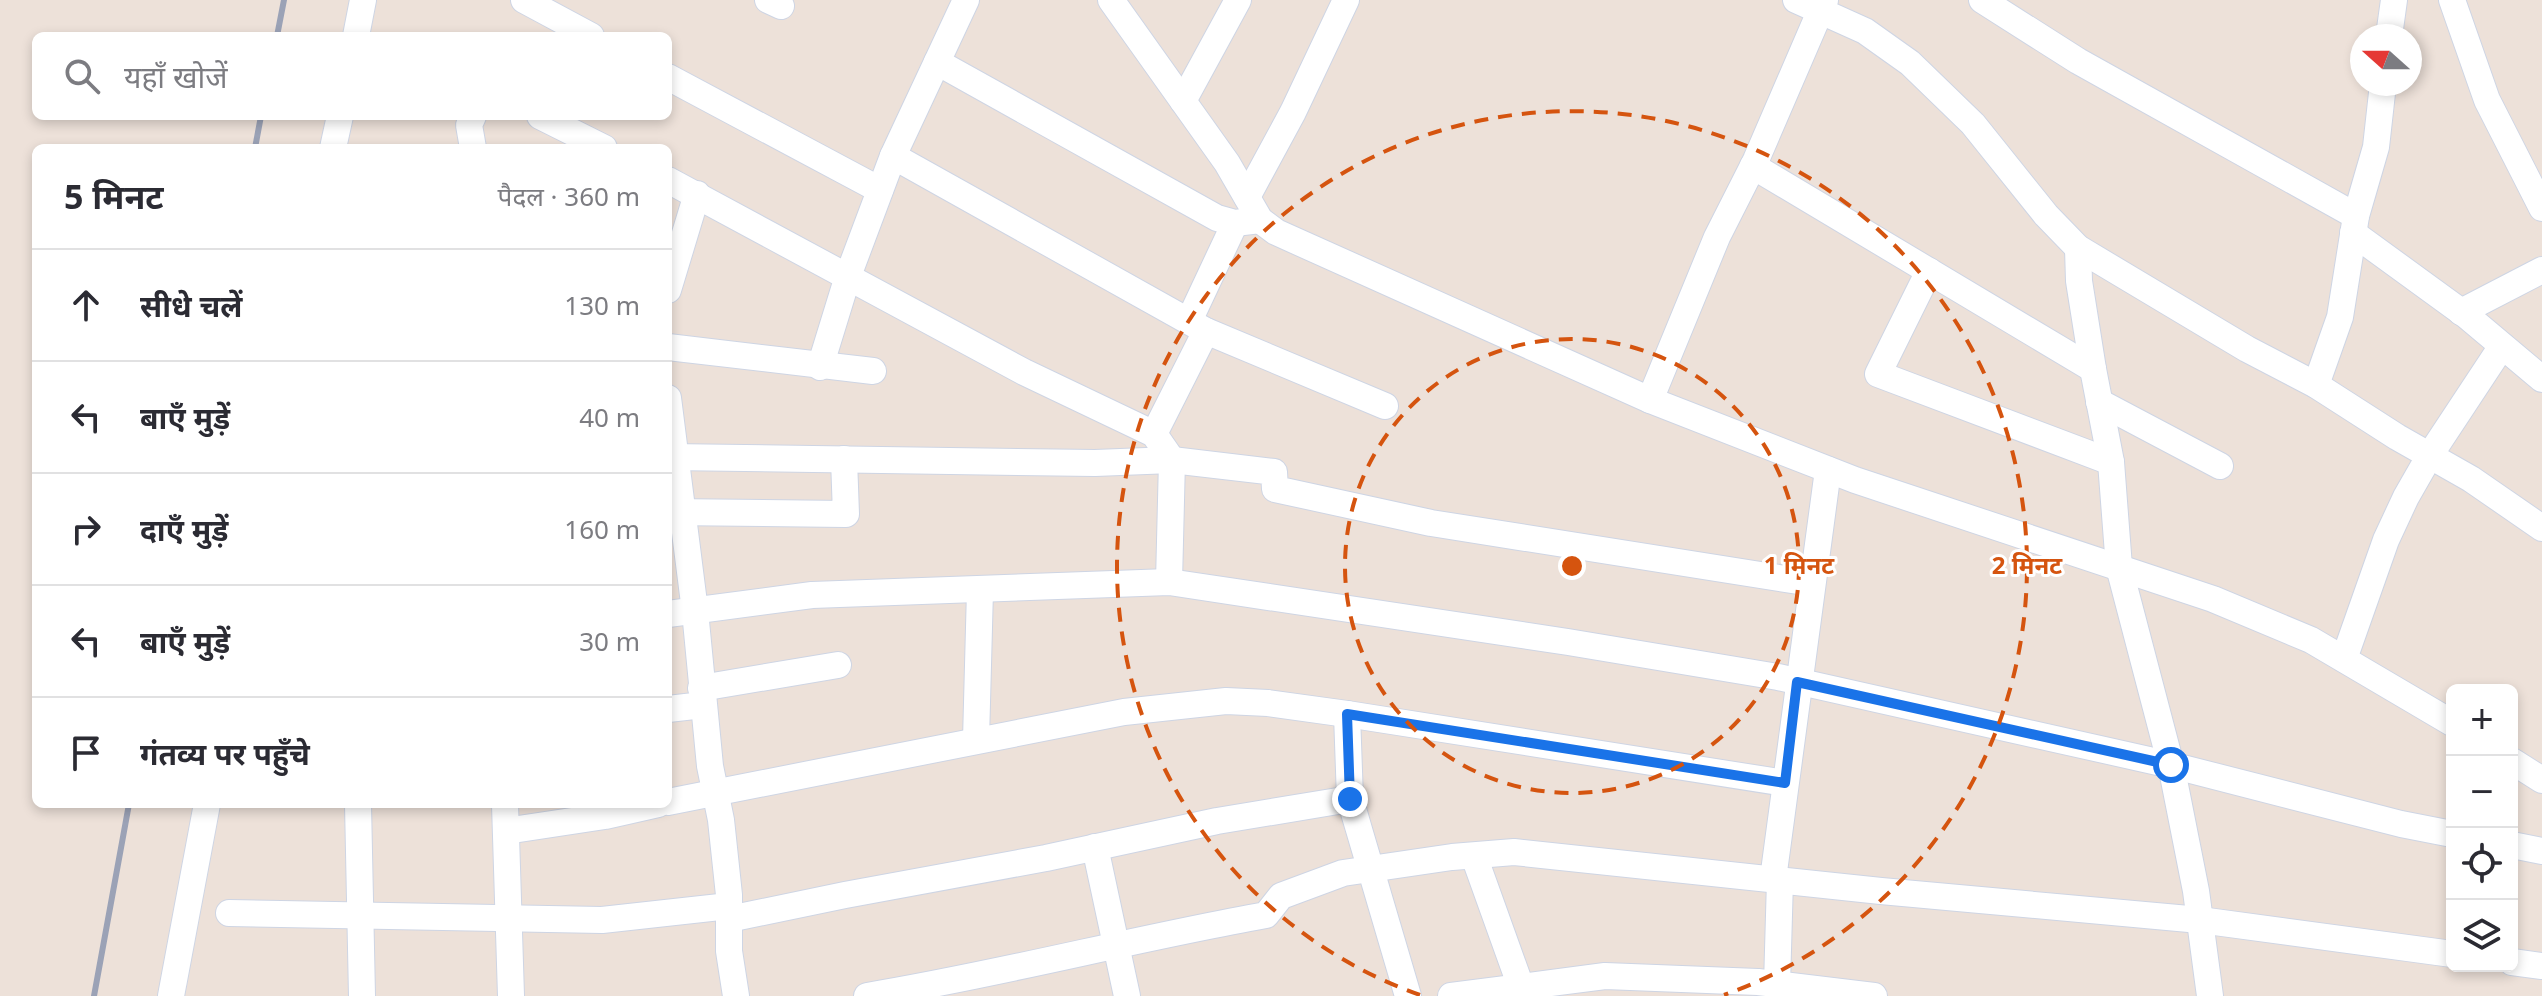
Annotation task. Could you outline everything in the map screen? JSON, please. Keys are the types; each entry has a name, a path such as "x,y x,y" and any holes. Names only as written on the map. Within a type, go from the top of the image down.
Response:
{"street":[{"path":"363,0 363,32"},
{"path":"524,0 584,32"},
{"path":"820,367 848,276 893,156 966,0"},
{"path":"1111,0 1227,163 1247,197 1248,221 1198,326 1154,434"},
{"path":"1183,101 1238,0"},
{"path":"1247,197 1293,112 1346,0"},
{"path":"1796,0 1823,5 1910,63 1973,124 2046,215 2078,248 2162,295 2247,349 2316,385 2471,479 2542,528"},
{"path":"1982,0 2078,61 2354,224 2542,379"},
{"path":"2391,24 2394,0"},
{"path":"2452,0 2487,100 2542,208"},
{"path":"1650,400 1717,237 1753,166 1823,5"},
{"path":"937,62 1217,218 1248,221 1276,232 1650,400 1828,470 2213,599 2311,640 2446,719"},
{"path":"672,79 880,190"},
{"path":"2316,385 2340,317 2354,224 2376,147 2382,96"},
{"path":"334,144 339,120"},
{"path":"471,120 469,125 472,144"},
{"path":"548,120 596,144"},
{"path":"893,156 1198,326 1385,406"},
{"path":"1753,166 2093,369"},
{"path":"672,182 1024,372 1154,434 1172,460 1169,582"},
{"path":"672,275 697,194"},
{"path":"2078,248 2079,281 2111,462 2119,567 2171,765 2200,920 2210,996"},
{"path":"2461,312 2542,270"},
{"path":"1929,271 1878,374 2111,462"},
{"path":"2344,659 2386,540 2430,455 2502,346"},
{"path":"672,348 873,371"},
{"path":"2099,402 2220,466"},
{"path":"736,996 729,951 721,820 702,696 695,611 676,512 672,457 1095,463 1172,460 1274,472 1275,489 1431,523 1811,583"},
{"path":"676,512 846,514 844,459"},
{"path":"1777,985 1776,880 1785,783 1828,470"},
{"path":"672,614 812,595 1169,582 1568,642 1797,682 2171,765 2446,833"},
{"path":"976,740 980,590"},
{"path":"672,707 702,696 838,665"},
{"path":"672,801 1124,712 1226,701 1268,703 1347,714 1785,783"},
{"path":"1347,714 1350,799 1408,996"},
{"path":"2518,765 2542,780"},
{"path":"229,913 602,920 729,913 1350,799"},
{"path":"171,996 206,808"},
{"path":"358,808 362,996"},
{"path":"505,808 511,996"},
{"path":"506,831 640,808"},
{"path":"2518,846 2542,851"},
{"path":"1095,847 1127,996"},
{"path":"867,996 1266,915 1281,896 1343,873 1514,852 2200,920 2446,953"},
{"path":"1474,856 1521,987"},
{"path":"2518,963 2542,966"},
{"path":"1468,995 1605,976 1777,985 1874,996"}],"railway":[{"path":"278,32 284,0"},
{"path":"256,144 260,120"},
{"path":"94,996 128,808"}],"route":[{"path":"1350,799 1347,714 1785,783 1797,682 2171,765"}]}
